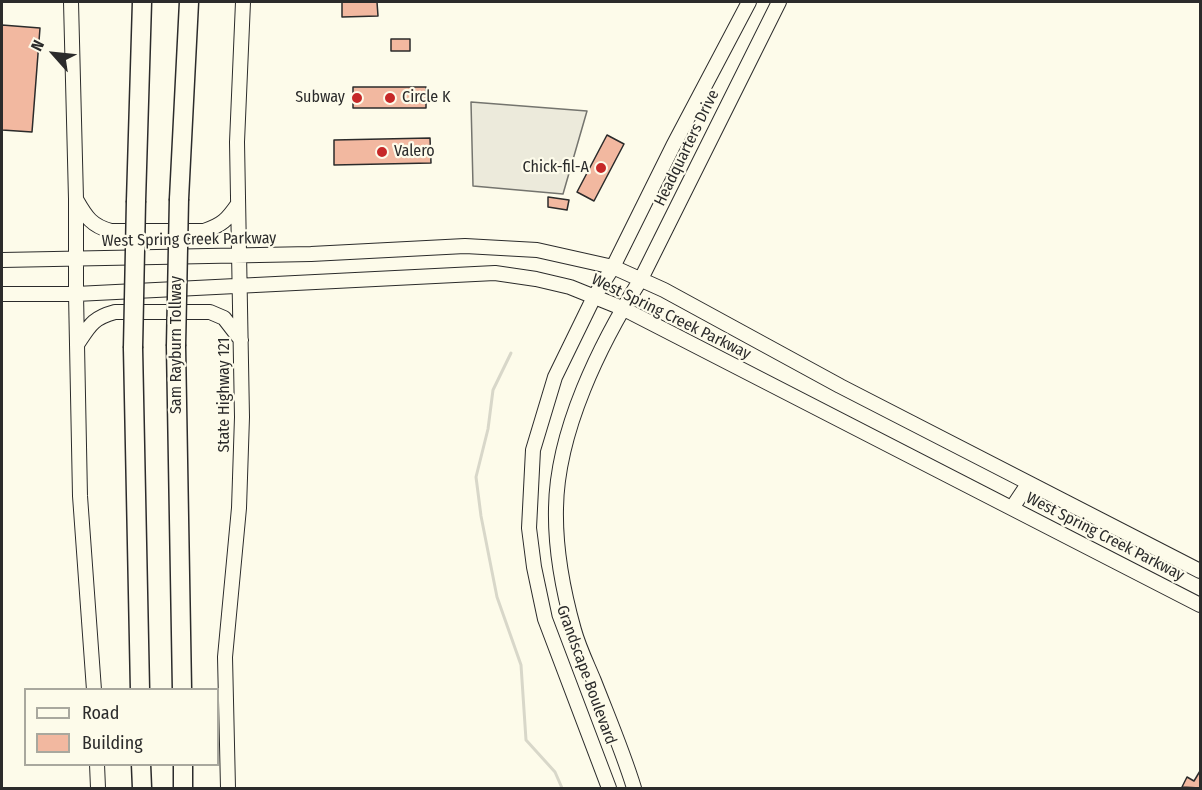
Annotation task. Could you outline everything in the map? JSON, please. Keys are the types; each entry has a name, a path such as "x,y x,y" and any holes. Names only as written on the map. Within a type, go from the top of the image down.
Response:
{"highway":[{"path":"134,2 139,53"},
{"path":"140,688 134,348 139,53 142,2"},
{"name":"Sam Rayburn Tollway","path":"182,688 176,346 179,199 189,2"},
{"path":"141,766 142,789"}],"main road":[{"path":"70,2 76,199 80,496 94,688"},
{"name":"State Highway 121","path":"228,789 225,657 239,508 242,417 237,142 243,2"},
{"name":"Headquarters Drive","path":"594,297 613,267 673,146 749,2"},
{"name":"Headquarters Drive","path":"622,308 641,279 779,2"},
{"path":"76,199 87,219 98,227 111,231 204,231 219,226 229,218 238,204"},
{"name":"West Spring Creek Parkway","path":"2,260 240,256 465,246 537,250 613,267 641,279 1028,484 1200,571"},
{"name":"West Spring Creek Parkway","path":"2,294 76,294 495,273 570,287 622,308 1200,605"},
{"name":"Grandscape Boulevard","path":"594,297 555,377 533,450 529,528 534,567 549,629 609,789"},
{"name":"Grandscape Boulevard","path":"622,308 582,392 569,429 556,507 557,545 572,623 624,755 634,789"},
{"path":"78,343 89,326 100,316 115,312 210,312 224,318 242,340"},
{"path":"1012,508 1028,484"},
{"path":"549,629 572,623"},
{"path":"97,766 98,789"}],"shaded area":[{"path":"471,102 587,111 563,194 473,186"}],"building":[{"path":"342,2 377,2 378,16 342,17"},
{"path":"2,25 40,28 32,132 2,130"},
{"path":"391,39 410,39 410,51 391,51"},
{"name":"Circle K","path":"353,87 426,87 426,108 353,108"},
{"name":"Chick-fil-A","path":"607,135 624,144 594,201 577,192"},
{"name":"Valero","path":"430,138 431,163 334,165 334,140"},
{"path":"548,197 569,200 567,210 548,207"},
{"path":"1200,771 1200,788 1182,787 1187,777 1194,781"}],"waterway":[{"path":"511,353 493,390 488,429 476,477 497,597 521,665 526,740 555,772 562,788"}],"place":[{"name":"Subway","path":"357,98"},
{"name":"Circle K","path":"390,98"},
{"name":"Valero","path":"382,152"},
{"name":"Chick-fil-A","path":"601,168"}]}
